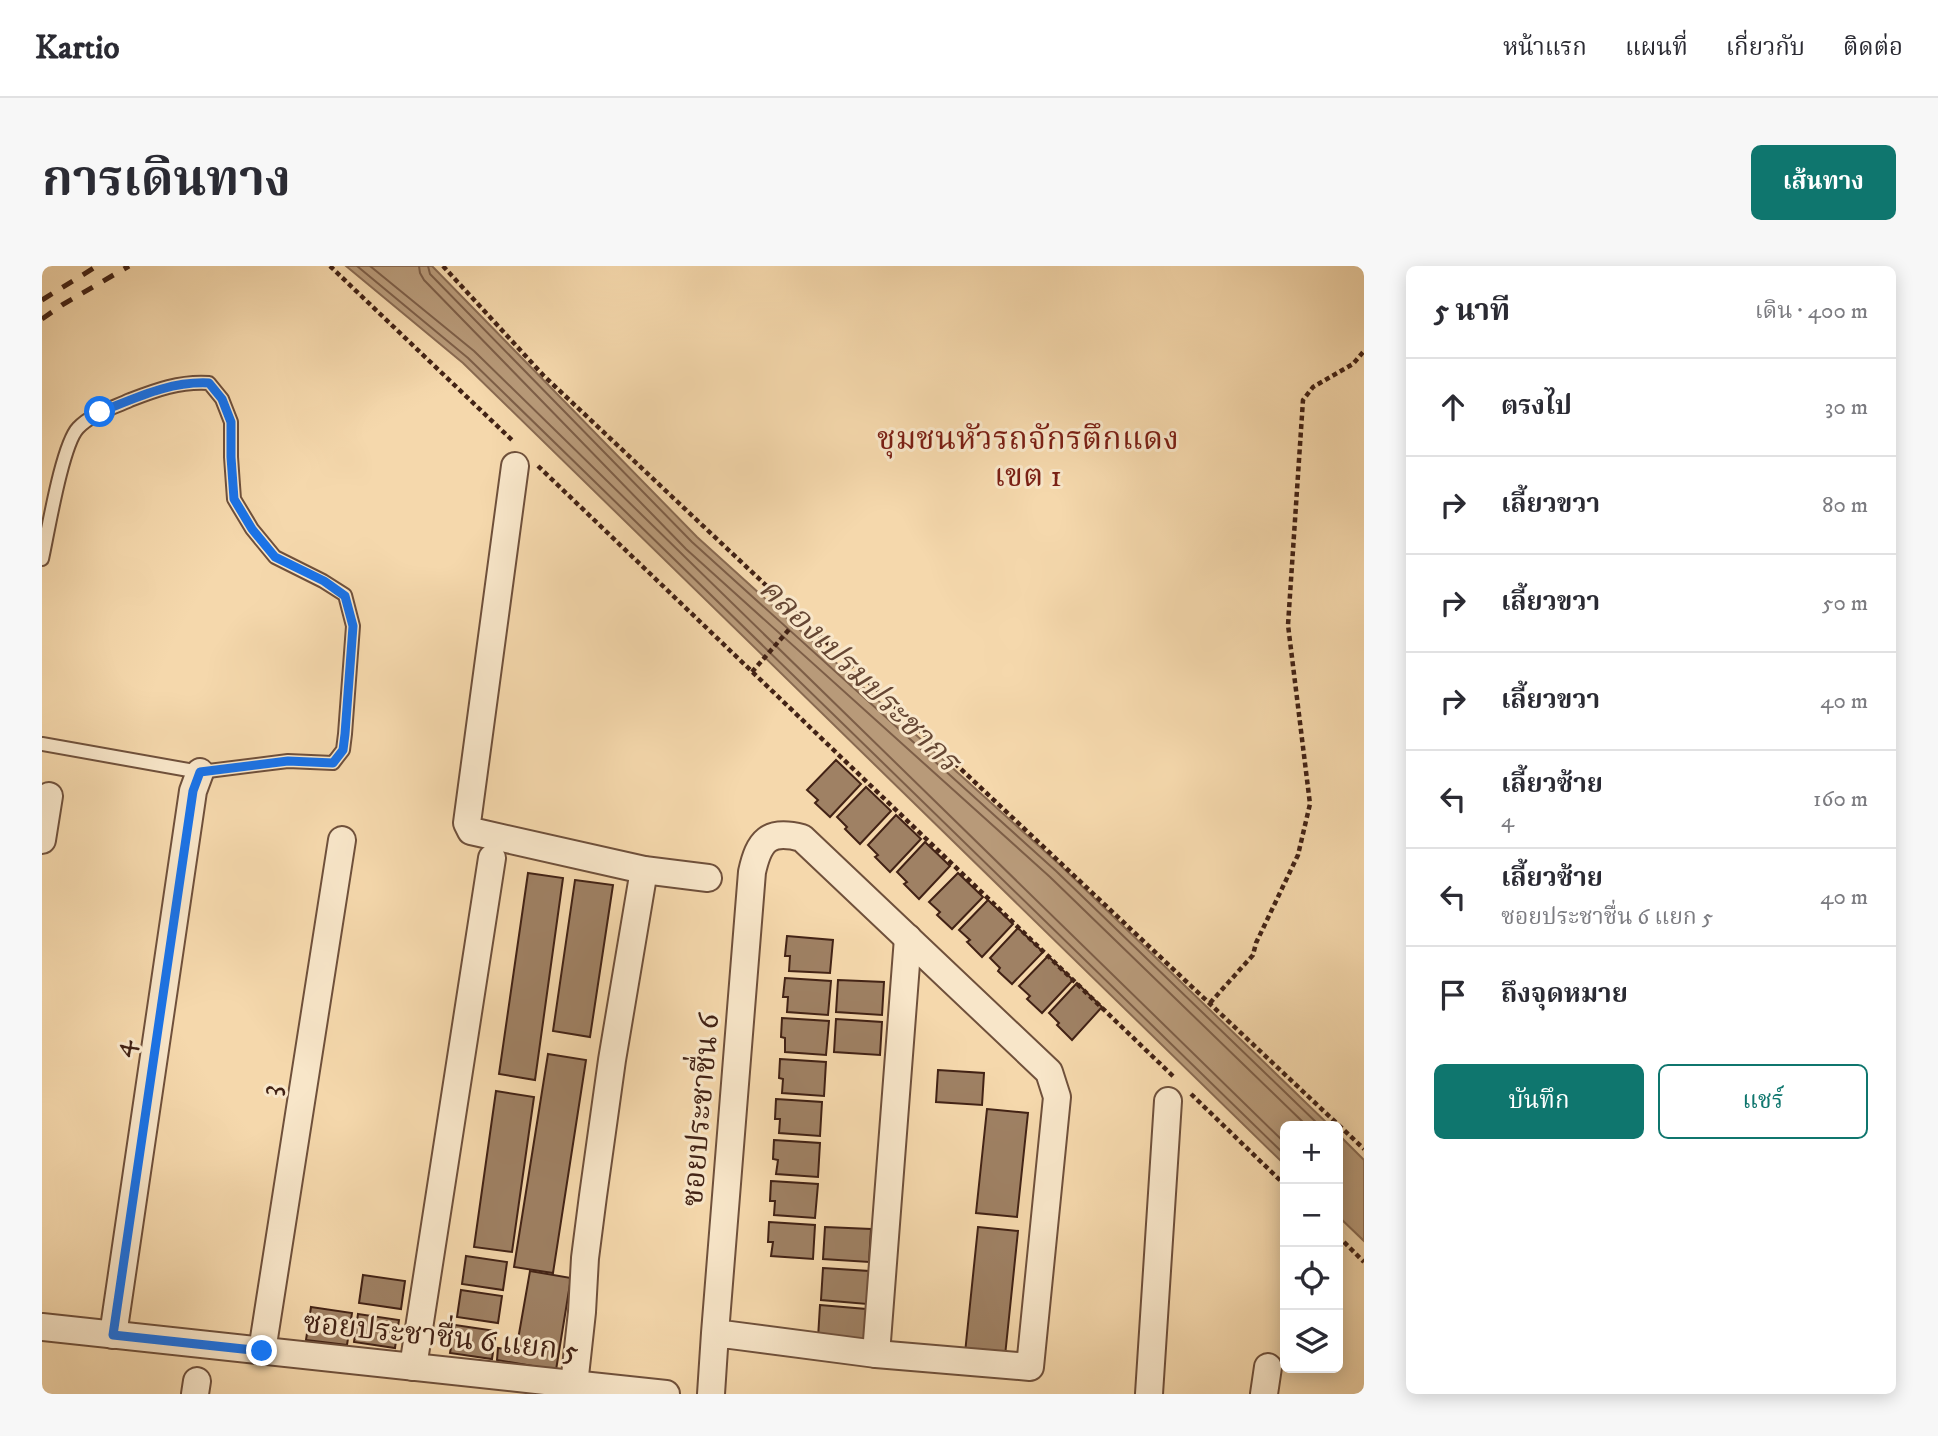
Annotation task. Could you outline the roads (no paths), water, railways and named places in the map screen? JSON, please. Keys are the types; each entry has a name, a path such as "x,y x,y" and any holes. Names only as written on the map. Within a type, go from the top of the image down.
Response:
{"street":[{"path":"522,458 467,823 469,828 471,831 644,870 708,878"},
{"name":"4","path":"113,1335 193,791 200,772"},
{"path":"42,840 49,796"},
{"name":"ซอยประชาชื่น 6","path":"711,1394 752,872 757,850 771,837 786,834 802,838 908,938"},
{"name":"3","path":"262,1351 342,840"},
{"path":"413,1367 492,858"},
{"path":"574,1389 585,1258 595,1183 612,1060 644,870"},
{"path":"876,1354 908,938"},
{"path":"715,1333 876,1354 1030,1367 1057,1097 1049,1072 908,938"},
{"path":"1149,1394 1177,1089"},
{"name":"ซอยประชาชื่น 6 แยก 5","path":"42,1327 413,1367 454,1383 666,1394"},
{"path":"1264,1394 1268,1367"}],"lane":[{"path":"42,559 65,454 76,429 100,412 159,388 191,382 209,383 222,399 231,422 234,499 252,529 275,557 324,581 345,596 353,626 343,750 333,763 288,761 200,772 42,744"}],"water":[{"path":"346,266 432,266 697,537 1061,866 1325,1121 1280,1121 1280,1160 463,363"},
{"path":"1343,1139 1364,1160 1364,1241 1343,1221"}],"railway":[{"path":"42,300 97,266"},
{"path":"42,319 129,266"}],"district":[{"name":"ชุมชนหัวรถจักรตึกแดง เขต 1","path":"1028,456"}],"water label":[{"name":"คลองเปรมประชากร","path":"860,674"}]}
